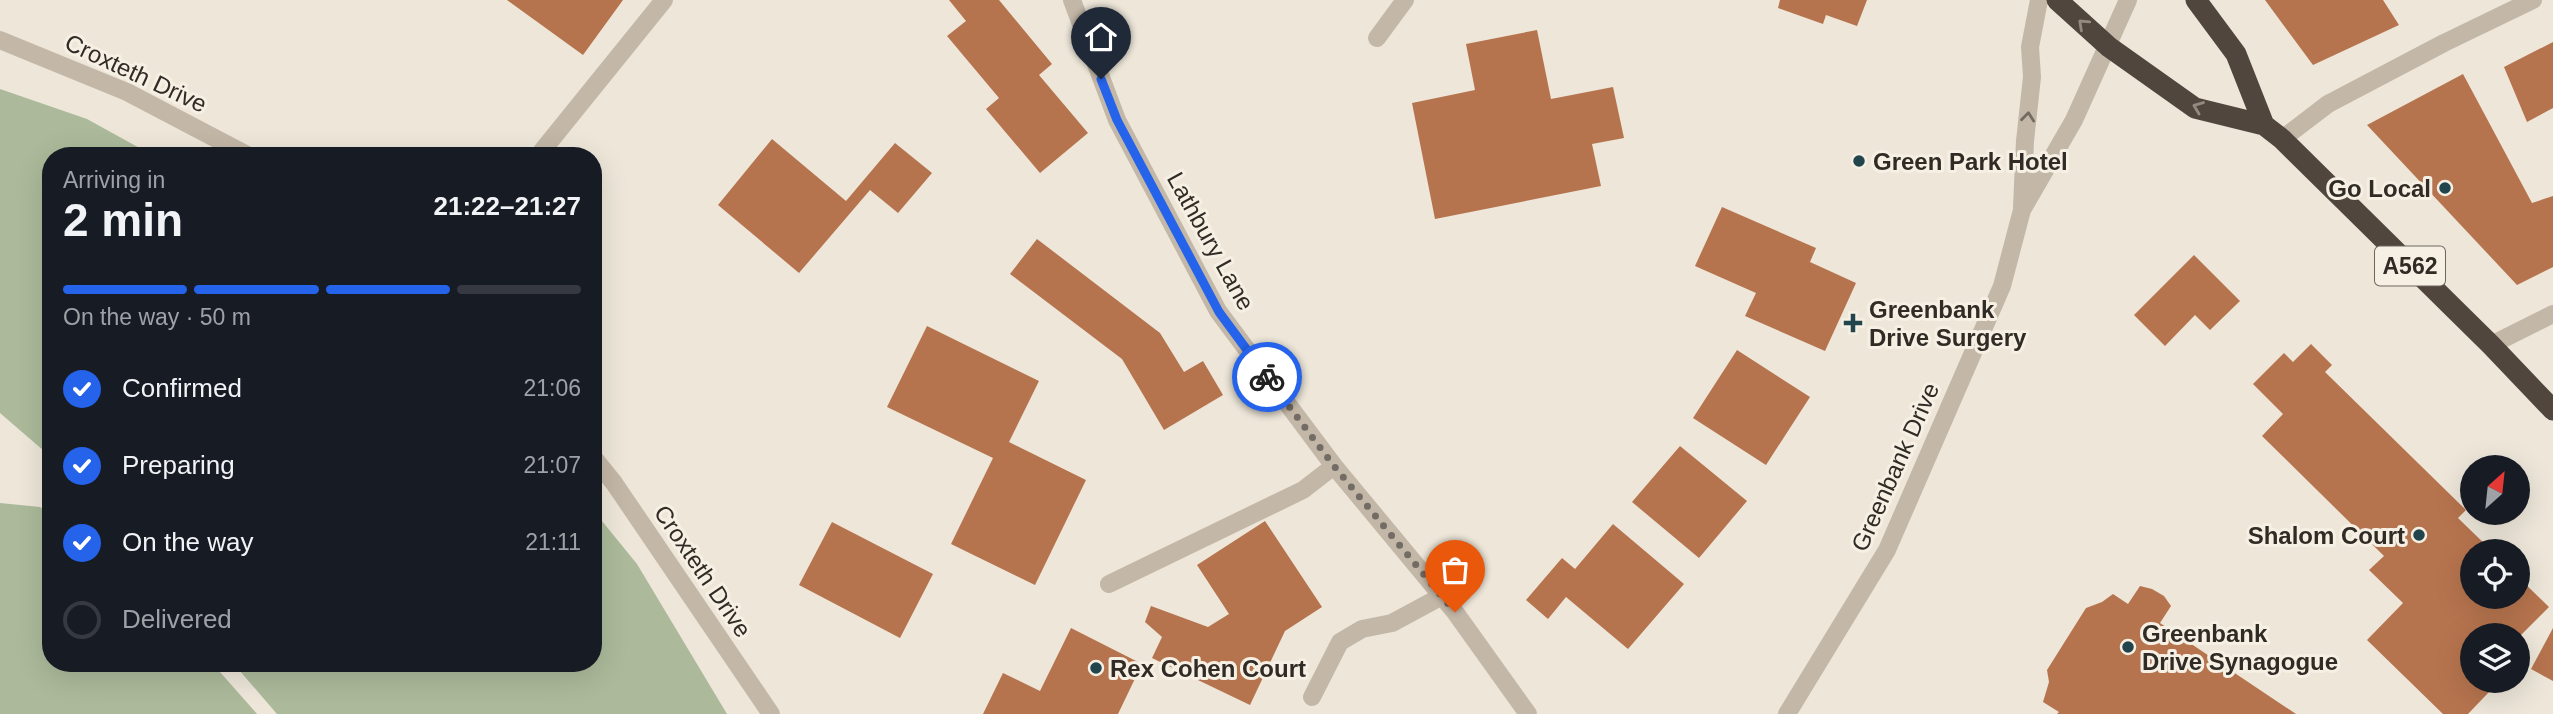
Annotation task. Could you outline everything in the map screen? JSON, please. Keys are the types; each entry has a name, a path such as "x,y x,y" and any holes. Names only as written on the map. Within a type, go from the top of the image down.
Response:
{"highway":[{"name":"A562","path":"2057,0 2109,47 2195,108 2264,125 2282,139 2491,345 2553,410"},
{"path":"2196,0 2236,54 2264,125"}],"street":[{"path":"545,147 664,0"},
{"name":"Lathbury Lane","path":"1072,0 1117,120 1219,312 1334,466 1442,596 1528,714"},
{"path":"1377,38 1405,0"},
{"path":"2022,210 2025,141 2032,77 2030,47 2039,0"},
{"name":"Greenbank Drive","path":"1787,714 1887,550 2002,286 2022,210 2074,120 2129,0"},
{"path":"2282,139 2328,104 2533,0"},
{"name":"Croxteth Drive","path":"0,40 127,92 232,147"},
{"path":"2491,345 2553,314"},
{"path":"1109,584 1303,490 1334,466"},
{"name":"Croxteth Drive","path":"602,468 771,714"},
{"path":"1312,697 1340,642 1362,629 1392,623 1442,596"}],"green space":[{"path":"0,89 87,119 138,147 42,147 42,449 0,413"},
{"path":"0,503 42,508 42,672 220,672 257,714 0,714"},
{"path":"602,521 637,564 727,714 277,714 241,672 602,672"}],"building":[{"path":"507,0 623,0 583,55"},
{"path":"949,0 999,0 1052,64 1039,75 1088,133 1040,173 986,109 999,98 947,36 966,21"},
{"path":"1780,0 1867,0 1857,26 1826,15 1823,24 1778,8"},
{"path":"2265,0 2383,0 2399,25 2313,65"},
{"path":"1537,30 1551,99 1613,87 1624,138 1592,144 1601,186 1435,219 1412,103 1475,90 1466,44"},
{"path":"2553,42 2553,108 2527,122 2504,67"},
{"path":"2463,74 2532,203 2553,196 2553,267 2517,285 2367,125"},
{"path":"772,139 846,201 895,143 932,173 898,213 870,190 799,273 718,205"},
{"path":"1722,207 1816,248 1810,262 1856,283 1825,351 1745,316 1756,293 1695,266"},
{"path":"1037,239 1160,333 1184,372 1203,361 1223,395 1164,430 1122,359 1010,274"},
{"path":"2194,255 2240,301 2210,330 2195,315 2165,346 2134,315"},
{"path":"927,326 1039,381 1009,442 1086,480 1035,585 951,544 993,458 887,407"},
{"name":"Shalom Court","path":"2311,344 2332,365 2325,372 2460,504 2460,525 2465,525 2480,539 2460,539 2460,609 2530,609 2530,589 2549,607 2530,626 2530,623 2460,623 2460,693 2488,693 2468,714 2443,714 2367,640 2403,603 2369,570 2384,556 2262,436 2283,414 2253,384 2284,353 2293,362"},
{"path":"1737,350 1810,397 1766,465 1693,418"},
{"path":"1680,446 1747,501 1699,558 1632,502"},
{"path":"1265,521 1322,607 1285,631 1250,705 1152,658 1162,637 1145,622 1151,606 1208,627 1229,614 1197,565"},
{"path":"832,522 933,574 900,638 799,585"},
{"path":"1613,524 1684,584 1628,649 1566,597 1548,619 1526,600 1562,558 1575,569"},
{"name":"Greenbank Drive Synagogue","path":"2140,586 2164,596 2171,606 2160,623 2296,714 2057,714 2059,712 2043,702 2049,682 2047,670 2086,608 2113,594 2128,604"},
{"name":"Rex Cohen Court","path":"1071,628 1142,664 1118,714 983,714 1003,673 1040,691"},
{"path":"2553,628 2553,681 2531,669"}],"way so far":[{"path":"1267,377 1334,466 1455,612"}],"place":[{"name":"Green Park Hotel","path":"1859,161"},
{"name":"Go Local","path":"2445,188"},
{"name":"Greenbank Drive Surgery","path":"1853,323"},
{"name":"Shalom Court","path":"2419,535"},
{"name":"Greenbank Drive Synagogue","path":"2128,647"},
{"name":"Rex Cohen Court","path":"1096,668"}],"route":[{"path":"1101,79 1117,120 1219,312 1267,377"}]}
